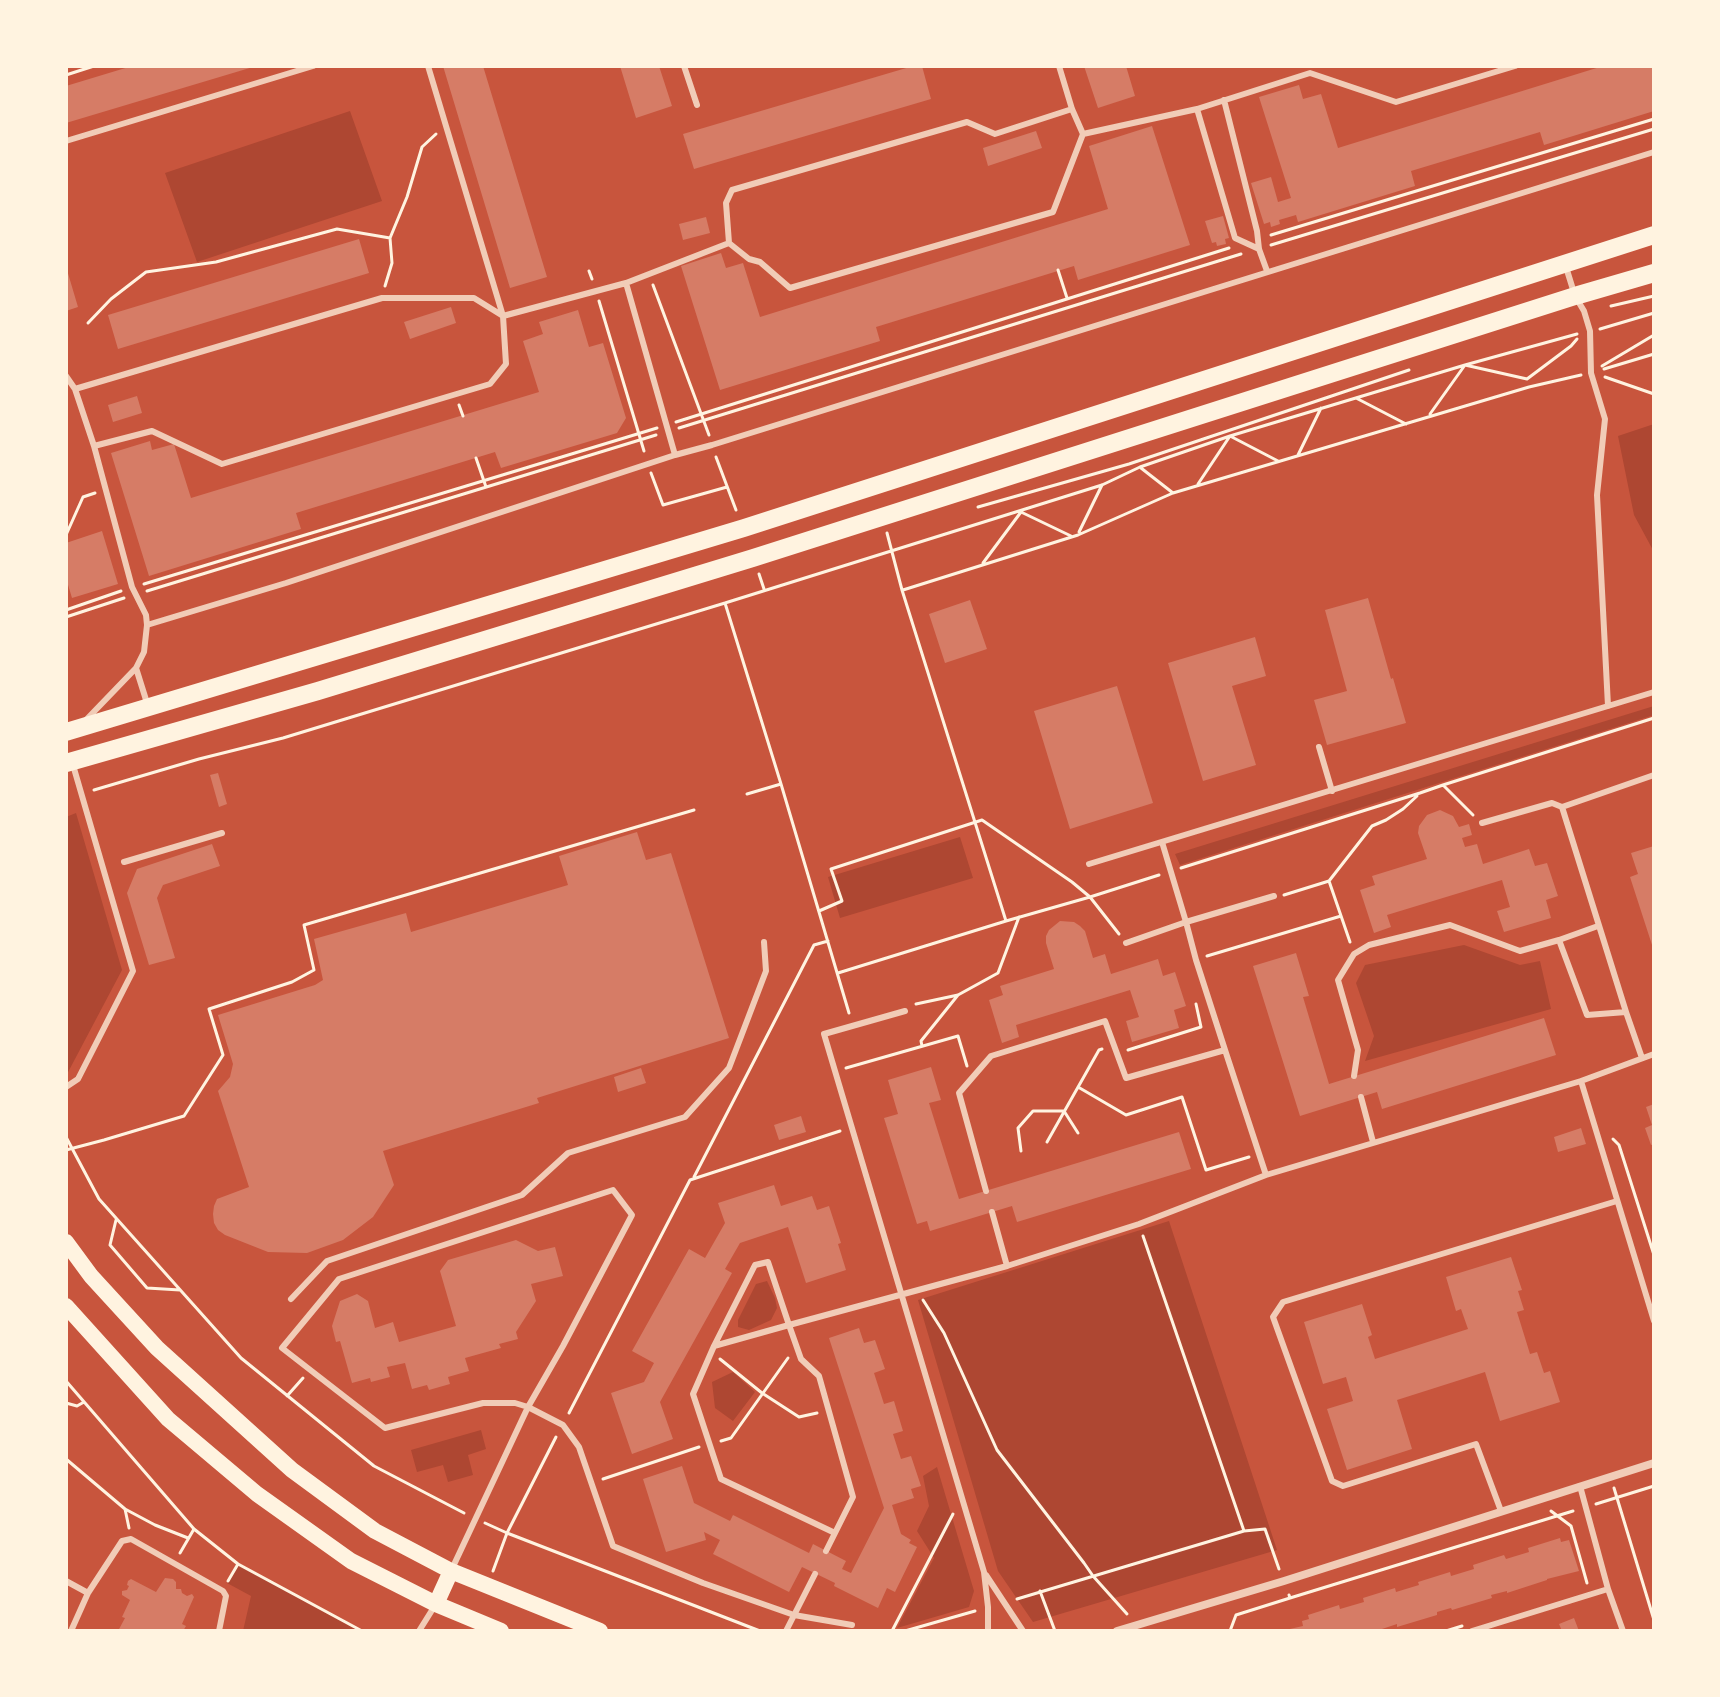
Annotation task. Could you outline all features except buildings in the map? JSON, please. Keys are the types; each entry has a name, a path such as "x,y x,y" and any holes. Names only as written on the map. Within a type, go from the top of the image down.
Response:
{"main road":[{"path":"72,731 744,528 1654,235"},
{"path":"69,762 333,686 1580,303 1654,273"},
{"path":"66,1242 91,1276 157,1348 292,1470 375,1531 451,1571 600,1631"},
{"path":"66,1306 168,1419 257,1494 351,1561 436,1604 501,1631"},
{"path":"436,1604 451,1571"}],"street":[{"path":"1121,1630 1654,1463"}],"lane":[{"path":"66,141 313,66"},
{"path":"94,446 152,431 222,464 490,384 506,364 503,316 428,66"},
{"path":"684,66 697,105"},
{"path":"1059,66 1083,134 1053,212 790,288 760,262 749,259 729,243 726,203 732,190 967,122 995,134 1072,109"},
{"path":"1083,134 1197,109 1309,70 1396,102 1515,66"},
{"path":"1224,100 1267,271"},
{"path":"1197,109 1235,238 1259,249"},
{"path":"147,625 286,583 675,455 1654,152"},
{"path":"75,389 382,298 474,298 503,316 626,283 729,243"},
{"path":"1565,263 1590,331 1591,373 1605,419 1597,495 1608,706"},
{"path":"626,283 675,455"},
{"path":"66,376 75,389 94,446 133,591 146,615 147,625 144,652 136,668 72,731"},
{"path":"136,668 148,707"},
{"path":"1089,864 1654,692"},
{"path":"1319,747 1332,791"},
{"path":"66,1087 78,1079 133,971 69,762"},
{"path":"1482,823 1552,803 1562,807 1654,775"},
{"path":"1562,807 1642,1058"},
{"path":"124,862 222,833"},
{"path":"1162,842 1196,960 1266,1175"},
{"path":"1126,943 1274,896"},
{"path":"1354,1076 1358,1050 1338,980 1354,954 1369,945 1450,925 1520,951 1598,926"},
{"path":"1559,940 1587,1015 1626,1012"},
{"path":"291,1299 327,1261 522,1195 568,1153 685,1117 729,1068 766,971 764,942"},
{"path":"905,1011 824,1034 984,1572 988,1631"},
{"path":"986,1191 959,1093 991,1056 1105,1021 1126,1078 1225,1050"},
{"path":"713,1349 789,1325 1007,1266 1139,1224 1266,1175 1581,1081 1654,1054"},
{"path":"1581,1081 1654,1321"},
{"path":"1361,1097 1373,1142"},
{"path":"451,1571 528,1407 632,1215 613,1190 339,1279 282,1348 385,1428 483,1403 515,1403 528,1407 563,1425 579,1447 613,1546 703,1583 794,1615 852,1625"},
{"path":"1501,1511 1476,1444 1343,1486 1332,1481 1273,1317 1283,1302 1617,1201"},
{"path":"992,1212 1007,1266"},
{"path":"826,1551 835,1533 853,1497 819,1376 801,1359 768,1262 755,1265 693,1394 721,1479 835,1533"},
{"path":"1580,1486 1608,1589 1623,1631"},
{"path":"71,1631 88,1593 122,1541 131,1539 223,1591 226,1596 219,1631"},
{"path":"984,1572 1023,1631"},
{"path":"786,1631 815,1574"},
{"path":"66,1581 88,1593"},
{"path":"1472,1631 1608,1589"},
{"path":"419,1631 436,1604"}],"path":[{"path":"66,75 94,66"},
{"path":"1258,239 1654,119"},
{"path":"382,298 392,263 390,238 407,197 422,147 446,126"},
{"path":"66,617 133,591 483,481 641,434 704,421 1654,129"},
{"path":"88,323 111,299 146,272 216,262 337,229 390,238"},
{"path":"66,610 642,440 702,415 1247,243"},
{"path":"1058,270 1067,298"},
{"path":"589,271 663,505 727,487"},
{"path":"649,274 744,528"},
{"path":"1580,303 1624,304 1654,296"},
{"path":"1590,331 1654,313"},
{"path":"81,794 283,738 1021,512 1230,436 1465,365 1582,332 1571,346 1527,379 1465,365"},
{"path":"1591,373 1654,335"},
{"path":"902,590 1078,535 1173,493 1428,416 1654,354"},
{"path":"1428,416 1465,365"},
{"path":"978,507 1129,464 1417,367"},
{"path":"1591,373 1654,394"},
{"path":"1527,379 1529,387"},
{"path":"1356,398 1406,424"},
{"path":"1297,457 1321,408"},
{"path":"1230,436 1278,461"},
{"path":"1197,486 1230,436"},
{"path":"476,458 486,487"},
{"path":"1140,467 1173,493"},
{"path":"1078,535 1102,485"},
{"path":"66,535 83,497 106,490"},
{"path":"1021,512 1071,536"},
{"path":"983,565 1021,512"},
{"path":"887,533 1006,921"},
{"path":"753,558 765,590"},
{"path":"725,603 853,1026"},
{"path":"838,973 1090,897 1654,718"},
{"path":"747,794 781,784"},
{"path":"1443,785 1482,823"},
{"path":"1274,896 1329,881 1372,826 1403,809 1420,793"},
{"path":"66,1150 184,1116 223,1055 209,1009 292,982 314,970 304,925 694,810"},
{"path":"819,911 842,901 831,869 982,820 1090,897 1126,943"},
{"path":"1329,881 1354,954"},
{"path":"1196,960 1341,916"},
{"path":"905,1011 912,1005 958,995 998,973 1019,917"},
{"path":"693,1179 814,945 828,941"},
{"path":"922,1047 921,1041 958,995"},
{"path":"1047,1142 1099,1050 1114,1045 1130,1050 1201,1027 1195,1001"},
{"path":"834,1071 958,1036 971,1079"},
{"path":"1078,1087 1126,1115 1182,1097 1206,1170 1260,1154"},
{"path":"1021,1151 1018,1128 1033,1111 1064,1111"},
{"path":"1064,1111 1078,1133"},
{"path":"1594,1125 1619,1145 1654,1255"},
{"path":"488,1586 507,1533 690,1180 851,1127"},
{"path":"116,1218 110,1245 147,1288 180,1290"},
{"path":"1004,1603 1244,1531 1139,1224"},
{"path":"917,1291 944,1333 997,1450 1093,1576 1137,1625"},
{"path":"713,1349 762,1393 799,1417 829,1411"},
{"path":"287,1396 309,1370"},
{"path":"66,1381 194,1529 238,1564 362,1631"},
{"path":"66,1403 77,1406 84,1402"},
{"path":"66,1459 125,1509 188,1538"},
{"path":"1610,1476 1654,1620"},
{"path":"1587,1507 1654,1486"},
{"path":"1541,1498 1544,1506 1571,1526 1588,1586"},
{"path":"125,1509 131,1539"},
{"path":"892,1631 955,1510"},
{"path":"1290,1598 1572,1511"},
{"path":"223,1591 238,1564"},
{"path":"1040,1591 1055,1631"},
{"path":"905,1631 988,1607"},
{"path":"1446,1631 1474,1622"}],"shaded area":[{"path":"350,111 382,201 197,262 165,173"},
{"path":"1654,424 1654,552 1634,515 1618,436"},
{"path":"1654,706 1654,715 1180,865 1175,854"},
{"path":"76,813 122,970 66,1076 66,817"},
{"path":"960,837 973,878 840,918 828,877"},
{"path":"1464,945 1520,965 1540,961 1551,1009 1365,1061 1374,1036 1356,983 1365,965"},
{"path":"1169,1221 1277,1550 1033,1622 998,1571 918,1300"},
{"path":"767,1281 777,1308 771,1320 749,1330 738,1327 738,1320 756,1284"},
{"path":"733,1372 755,1392 733,1421 715,1408 712,1382"},
{"path":"481,1430 486,1449 468,1455 473,1475 448,1482 443,1465 417,1472 411,1450"},
{"path":"937,1467 974,1591 969,1607 897,1628 934,1558 917,1531 929,1506 923,1476"},
{"path":"238,1564 362,1631 243,1631 251,1596 227,1583"}]}
